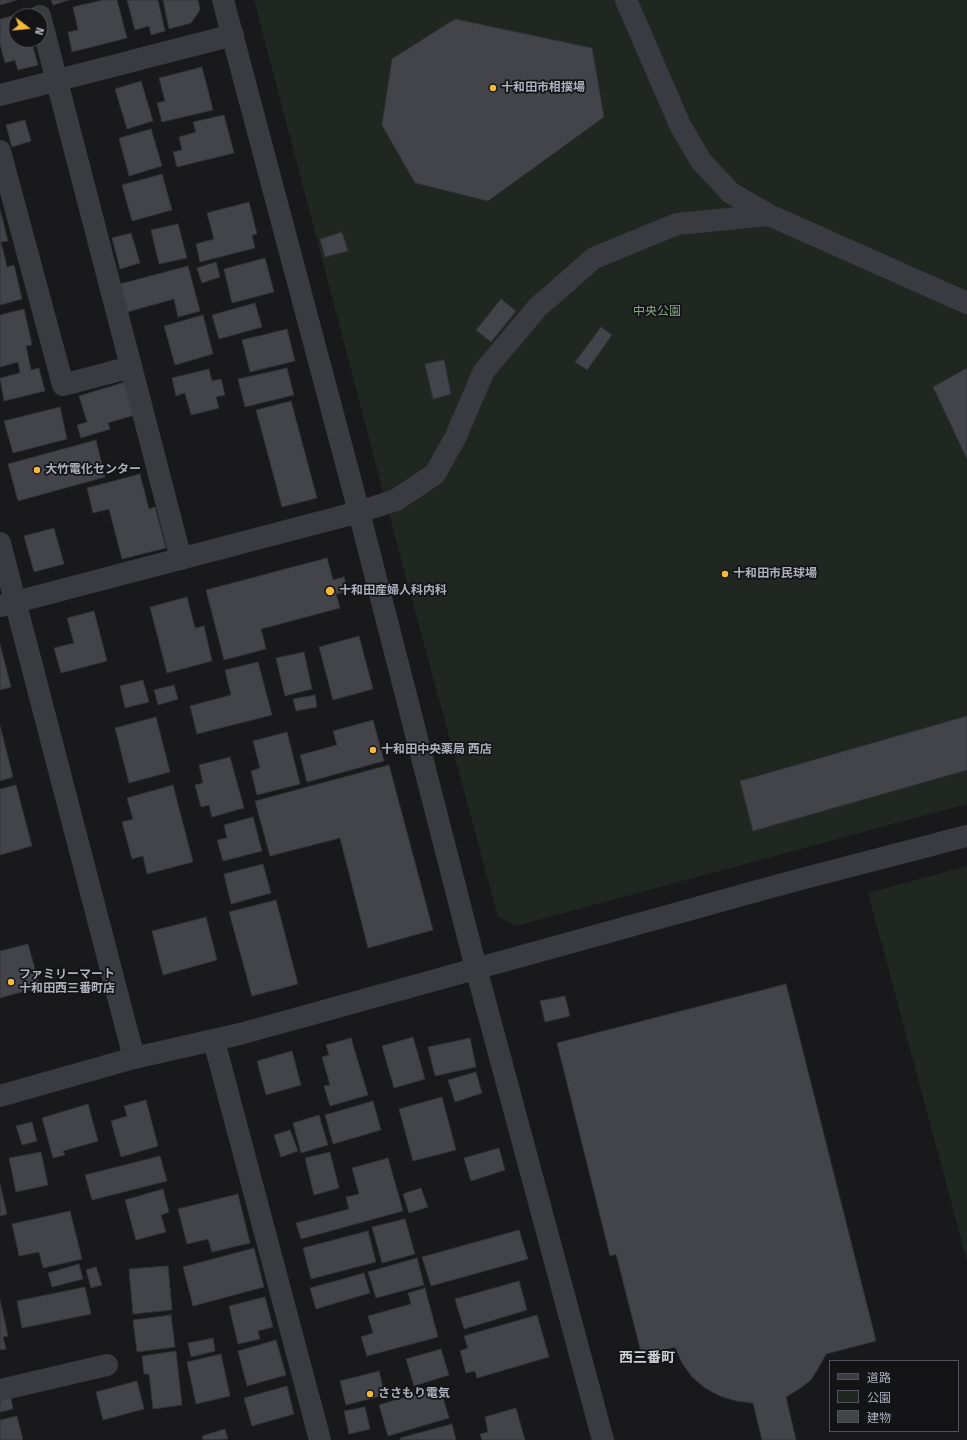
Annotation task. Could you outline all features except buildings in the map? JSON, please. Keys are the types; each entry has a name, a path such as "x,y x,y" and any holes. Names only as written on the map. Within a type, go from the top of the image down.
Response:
{"street":[{"path":"223,0 359,512 476,968 603,1440"},
{"path":"626,0 680,124 702,161 731,193 769,215 967,303"},
{"path":"0,95 233,35"},
{"path":"48,48 181,559"},
{"path":"0,151 63,385 131,367"},
{"path":"8,604 359,512 396,500 435,474 455,438 484,371 538,307 594,258 677,224 769,215"},
{"path":"0,543 8,604 134,1058"},
{"path":"0,1096 134,1058 214,1040 786,883 967,836"},
{"path":"214,1040 318,1440"},
{"path":"0,1390 107,1365"}],"green space":[{"name":"中央公園","path":"254,0 967,0 967,804 516,926 498,917 390,518"},
{"path":"967,866 967,1261 868,893"}],"place":[{"name":"十和田市相撲場","path":"493,88"},
{"name":"大竹電化センター","path":"37,470"},
{"name":"十和田市民球場","path":"725,574"},
{"name":"十和田産婦人科内科","path":"330,591"},
{"name":"十和田中央薬局 西店","path":"373,750"},
{"name":"ファミリーマート 十和田西三番町店","path":"11,982"},
{"name":"ささもり電気","path":"370,1394"}],"district":[{"name":"西三番町","path":"647,1358"}]}
